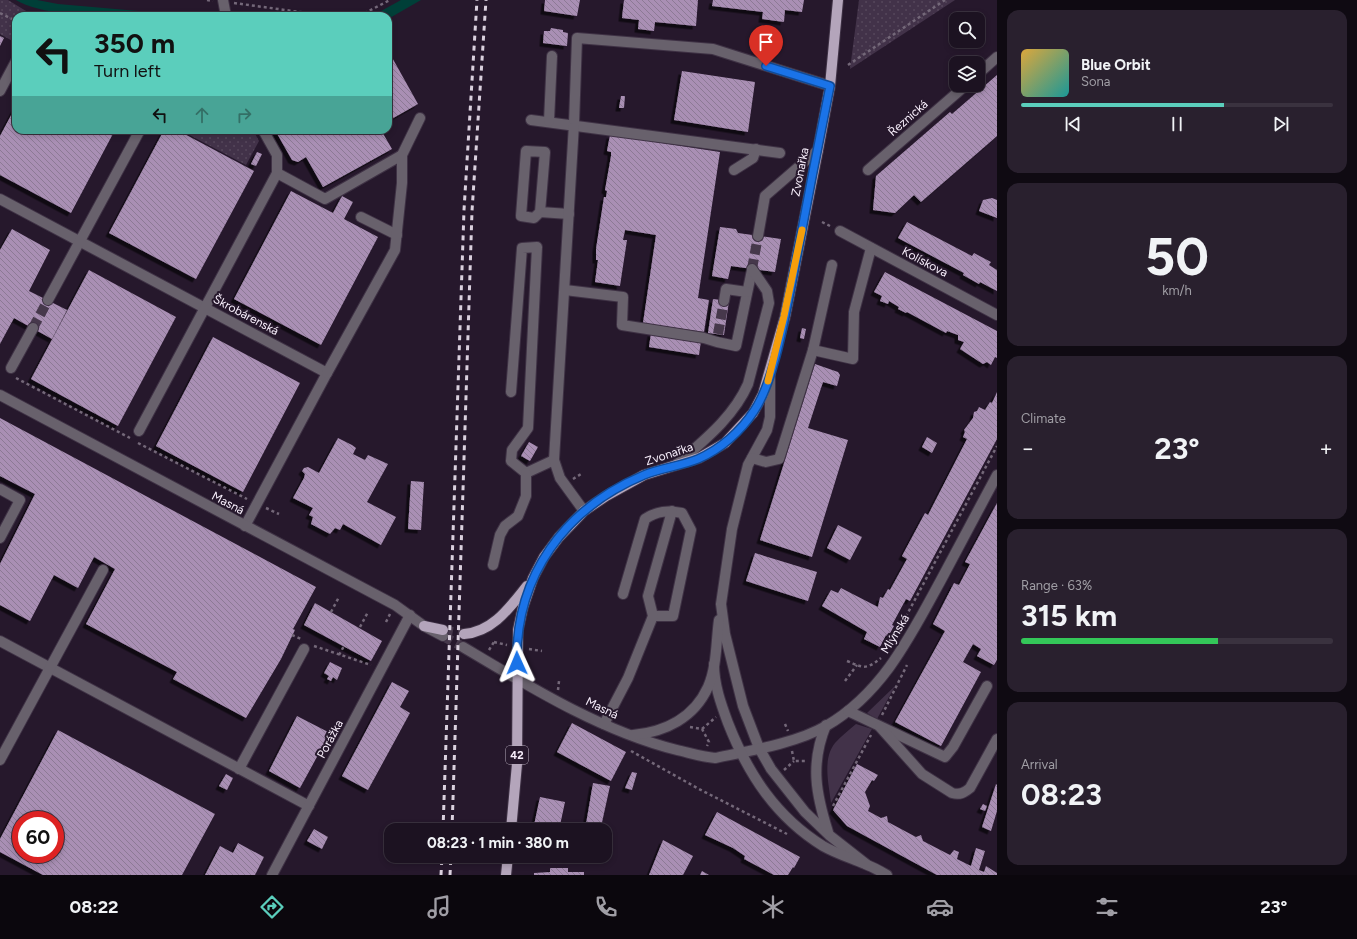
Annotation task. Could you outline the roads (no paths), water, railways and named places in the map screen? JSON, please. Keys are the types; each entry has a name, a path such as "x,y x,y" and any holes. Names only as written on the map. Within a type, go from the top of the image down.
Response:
{"main road":[{"name":"Zvonařka","path":"518,679 518,630 523,607 533,578 559,537 584,511 632,481 710,453 733,436 759,403 770,371 784,316 818,150 830,86 838,0"},
{"path":"464,634 481,630 498,620 533,578"},
{"path":"424,626 443,633"},
{"name":"42","path":"512,823 517,764 518,679"},
{"path":"506,875 507,863"}],"street":[{"path":"223,1 225,12"},
{"path":"584,511 560,478 554,460 565,290 577,38 713,49 830,86"},
{"path":"549,122 552,56"},
{"path":"985,68 997,58"},
{"path":"0,91 12,68"},
{"name":"Řeznická","path":"868,170 958,92"},
{"path":"245,526 395,250 402,183 402,156 420,118"},
{"path":"531,120 574,124 780,153"},
{"path":"48,300 138,134"},
{"path":"139,430 206,309 277,173 276,155 265,134"},
{"path":"734,170 753,158 756,149"},
{"path":"758,236 765,196 818,150"},
{"path":"540,212 545,152 526,151 521,216 534,218 540,212 569,214"},
{"path":"277,173 325,199 402,156"},
{"name":"Škrobárenská","path":"0,199 327,373"},
{"path":"361,217 397,234"},
{"name":"Kolískova","path":"840,231 997,315"},
{"path":"511,392 522,248 537,247 528,428 512,450 511,461 526,473"},
{"path":"813,350 853,359 854,312 871,248"},
{"path":"750,461 766,462 779,459 813,350 832,266"},
{"path":"565,290 623,297 622,325 704,338 717,338 736,346 752,270 768,291 769,302 748,384 743,397 726,419 676,465"},
{"path":"724,301 726,289 747,292"},
{"path":"13,373 32,328"},
{"name":"Zvonařka","path":"759,748 735,680 725,634 721,604 732,529 750,461 765,435 769,423 770,371"},
{"name":"Masná","path":"0,395 395,605 424,626"},
{"path":"526,473 554,460"},
{"path":"493,565 500,535 505,526 518,516 526,496 526,473"},
{"name":"Mlýnská","path":"759,748 805,735 826,725 848,711 874,686 902,652 997,475"},
{"path":"0,489 20,500 0,538"},
{"path":"604,724 628,678 653,616 648,596 672,511"},
{"path":"623,594 645,519 652,514 672,511 682,513 691,530 690,543 673,616 653,616"},
{"path":"0,760 103,570"},
{"path":"632,735 658,731 678,722 692,710 704,695 708,687 714,664 721,604"},
{"name":"Porážka","path":"272,875 410,615"},
{"path":"0,640 309,806"},
{"path":"239,769 308,645"},
{"name":"Masná","path":"463,647 518,679 604,724 662,746 703,757 716,758 759,748"},
{"path":"714,664 716,683 722,705 740,753 762,789 801,830 834,852 866,864"},
{"path":"848,711 945,757 953,747 987,686"},
{"path":"826,725 818,748 816,775 819,802 829,835"},
{"path":"878,725 922,774 946,790 958,794 964,793 970,788 997,739"},
{"path":"759,748 782,786 829,835 881,874"}],"tunnel":[{"path":"752,269 758,236"},
{"path":"33,328 48,300"},
{"path":"718,334 724,301"},
{"path":"443,630 464,634"},
{"path":"443,636 463,647"}],"railway":[{"path":"443,823 464,210 477,0"},
{"path":"452,823 472,211 486,0"},
{"path":"441,875 442,863"},
{"path":"450,875 451,863"}]}
